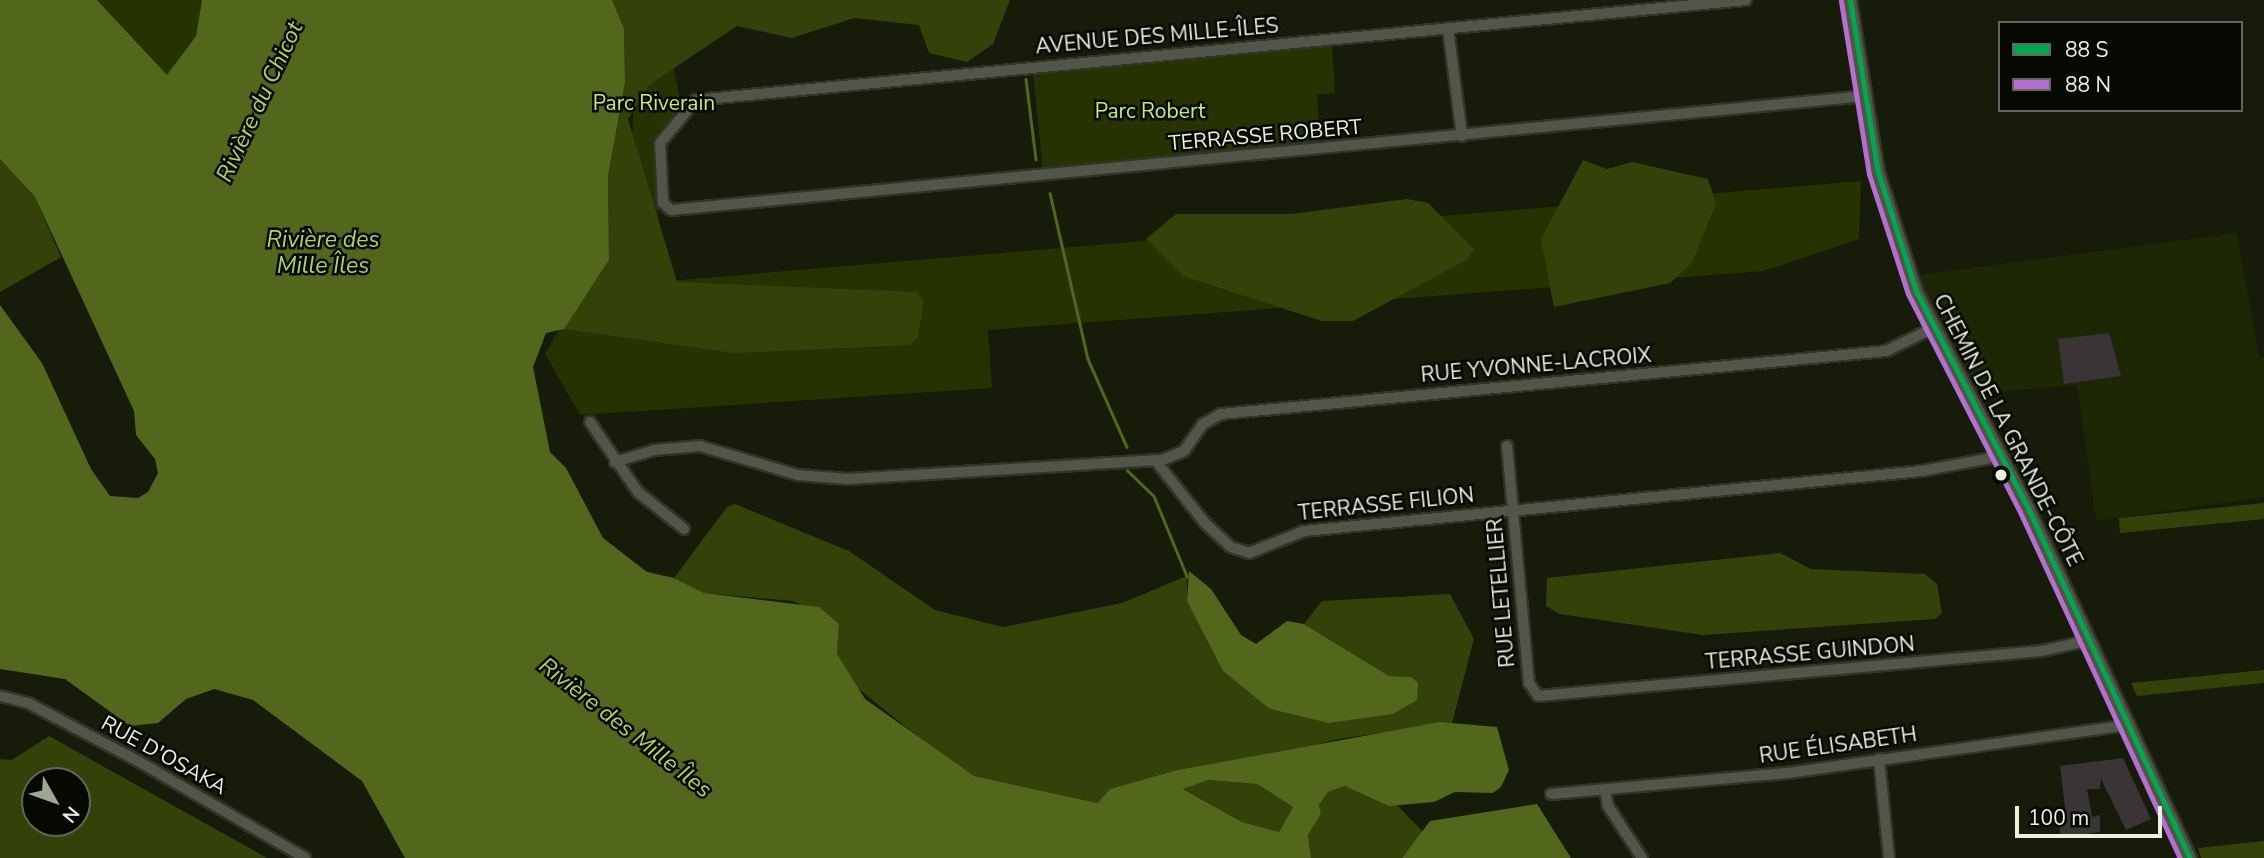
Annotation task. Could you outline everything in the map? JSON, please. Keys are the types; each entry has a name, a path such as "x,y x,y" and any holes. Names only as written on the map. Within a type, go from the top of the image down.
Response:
{"main road":[{"name":"CHEMIN DE LA GRANDE-CÔTE","path":"1850,0 1890,216 1933,328 2002,456 2190,858"}],"street":[{"name":"AVENUE DES MILLE-ÎLES","path":"667,209 659,147 681,111 696,100 1746,0"},
{"path":"1448,27 1462,135"},
{"name":"TERRASSE ROBERT","path":"667,209 1866,96"},
{"name":"RUE YVONNE-LACROIX","path":"1155,460 1184,451 1207,421 1226,413 1886,351 1933,328"},
{"path":"590,422 638,492 684,529"},
{"path":"615,462 654,450 700,446 797,475 848,479 1155,460"},
{"name":"RUE LETELLIER","path":"1507,446 1533,693"},
{"name":"TERRASSE FILION","path":"1155,460 1205,523 1231,547 1249,553 1296,533 1513,509 1922,471 2002,456"},
{"name":"TERRASSE GUINDON","path":"1533,693 1547,697 2041,651 2090,640"},
{"name":"RUE D'OSAKA","path":"0,696 28,703 138,761 305,858"},
{"name":"RUE ÉLISABETH","path":"1551,794 1879,759 2130,725"},
{"path":"1879,759 1889,858"},
{"path":"1605,790 1608,806 1642,858"}],"shaded area":[{"path":"612,0 1010,0 993,44 967,62 929,53 919,25 854,18 792,38 737,26 649,85 628,119 677,282 917,292 924,301 918,337 910,345 734,353 564,329 609,260 608,176 625,83 624,30"},
{"path":"0,159 35,197 61,257 0,292"},
{"path":"1583,160 1607,169 1632,162 1708,179 1716,203 1692,263 1670,283 1554,307 1541,239"},
{"path":"1407,199 1428,203 1474,249 1468,259 1353,321 1322,321 1183,276 1146,239 1176,214 1291,214"},
{"path":"2237,233 2259,357 2264,357 2264,497 2096,521 2077,385 1977,394 1917,275"},
{"path":"2264,503 2264,519 2120,533 2119,518"},
{"path":"735,504 849,551 935,610 1003,627 1122,603 1187,576 1187,601 1270,709 1328,723 1411,677 1389,676 1304,624 1322,601 1450,594 1474,639 1452,723 1338,739 1098,803 974,776 952,764 850,682 837,654 839,624 793,601 704,593 674,578 727,507"},
{"path":"1780,553 1811,569 1925,574 1937,584 1942,613 1935,619 1703,635 1560,614 1546,606 1547,578"},
{"path":"2264,670 2264,683 2137,696 2131,683"},
{"path":"49,736 267,858 0,858 0,759 12,760"},
{"path":"1208,780 1257,784 1293,807 1279,832 1242,822 1182,788"},
{"path":"1345,786 1397,805 1423,832 1402,858 1311,858 1308,835 1321,814 1319,805 1328,792"},
{"path":"2264,841 2264,858 2201,858 2198,848"}],"green space":[{"path":"97,0 202,0 196,36 167,76"},
{"name":"Parc Riverain","path":"665,27 681,104 654,147 658,220 632,156 633,110"},
{"name":"Parc Robert","path":"1332,43 1335,93 1317,95 1320,144 1043,171 1033,72"},
{"path":"1861,181 1859,239 1764,271 988,330 992,388 580,415 545,354 584,288"}],"water":[{"name":"Rivière des Mille Îles","path":"0,0 97,0 167,75 196,36 202,0 612,0 624,29 625,83 608,176 609,260 564,329 546,333 533,367 550,452 566,468 603,538 647,572 674,578 704,593 819,607 839,624 837,654 865,699 974,776 1098,803 1110,789 1178,770 1440,722 1497,727 1509,770 1501,787 1493,793 1455,792 1434,802 1389,806 1345,786 1328,792 1319,805 1321,814 1308,835 1311,858 405,858 362,781 253,700 214,689 186,699 158,723 130,726 65,679 0,669 0,305 42,363 91,469 110,496 138,498 148,492 158,473 155,459 136,435 134,411 35,197 0,159","holes":["1208,780 1257,784 1293,807 1279,832 1242,822 1183,789"]},
{"path":"1189,571 1211,589 1241,635 1256,644 1287,621 1304,624 1389,676 1411,677 1418,683 1417,700 1393,714 1328,723 1270,709 1223,671 1187,601"},
{"path":"1537,804 1571,858 1402,858 1430,821"}],"building":[{"path":"2109,333 2121,376 2064,384 2058,339"},
{"path":"2123,758 2151,819 2126,830 2101,779 2100,789 2087,789 2092,817 2100,815 2100,832 2061,838 2059,824 2067,823 2060,766"}],"waterway":[{"path":"1026,79 1036,159"},
{"path":"1050,193 1088,359 1127,447"},
{"path":"1127,470 1154,496 1187,576"}],"transit line":[{"path":"1850,0 1878,172 1916,291 2028,508 2190,858"},
{"path":"1841,1 1869,174 1908,294 2020,512 2180,858"}],"water label":[{"name":"Rivière du Chicot","path":"260,102"}]}
